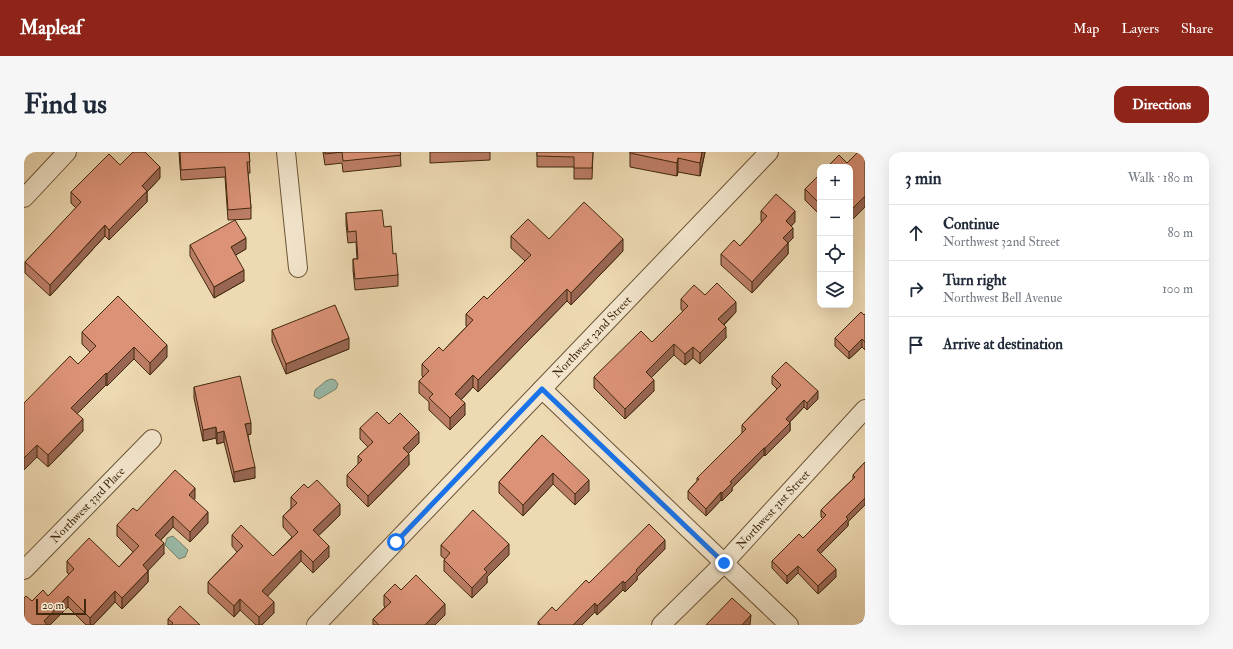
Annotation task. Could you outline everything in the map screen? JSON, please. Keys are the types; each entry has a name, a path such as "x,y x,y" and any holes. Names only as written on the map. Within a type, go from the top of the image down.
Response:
{"street":[{"path":"24,198 67,152"},
{"path":"286,152 298,268"},
{"name":"Northwest 32nd Street","path":"316,625 769,152"},
{"path":"542,389 789,625"},
{"name":"Northwest 31st Street","path":"661,625 724,563 865,409"},
{"name":"Northwest 33rd Place","path":"24,570 152,439"}],"shaded area":[{"path":"331,379 335,380 338,384 336,389 319,399 314,396 315,390"},
{"path":"173,536 188,550 185,557 179,559 165,545 167,538"}],"building":[{"path":"133,152 145,152 160,167 142,186 147,191 109,230 105,225 50,285 25,262 81,202 71,192 109,154 120,165"},
{"path":"180,152 249,152 250,162 247,162 251,208 228,210 225,167 181,170"},
{"path":"325,152 342,152 325,154"},
{"path":"342,152 400,152 401,155 343,161"},
{"path":"537,152 593,152 592,168 574,168 574,157 537,156"},
{"path":"630,152 702,152 700,163 678,158 677,163"},
{"path":"858,152 865,158 865,196 853,208 853,164 830,164 839,155 847,163"},
{"path":"817,177 817,201 805,189"},
{"path":"776,194 795,211 786,221 793,228 783,238 788,243 752,282 721,254 734,240 740,246 767,216 761,211"},
{"path":"584,202 623,239 571,293 567,289 478,380 473,375 455,394 465,403 450,418 429,398 433,394 419,381 429,371 422,364 439,347 443,351 473,320 466,314 484,296 487,299 531,255 511,236 528,219 549,239"},
{"path":"382,210 384,227 391,226 393,254 396,253 398,275 355,279 353,259 358,259 356,231 348,232 346,213"},
{"path":"235,220 246,238 231,247 244,270 214,287 190,245"},
{"path":"717,283 736,302 718,319 726,327 700,353 693,347 685,354 674,344 646,372 654,380 625,409 594,377 641,331 652,342 688,306 681,299 694,285 705,295"},
{"path":"118,296 167,345 150,363 134,347 71,408 83,419 48,455 37,445 24,458 24,403 70,356 78,364 96,346 82,332"},
{"path":"335,305 349,338 286,364 272,330"},
{"path":"861,312 864,315 865,314 865,342 862,339 849,352 835,338"},
{"path":"786,362 818,391 807,403 804,400 786,419 790,423 730,482 732,483 722,493 721,492 706,509 688,491 699,479 697,478 746,429 742,425 781,385 772,376"},
{"path":"240,376 251,423 245,424 255,467 234,472 224,431 217,433 216,427 203,430 194,387"},
{"path":"377,412 389,424 400,413 419,432 403,448 409,454 368,496 347,475 362,460 358,456 373,442 360,428"},
{"path":"542,435 589,480 575,494 553,473 523,505 499,482"},
{"path":"865,462 865,498 846,517 848,519 817,550 836,569 818,586 798,566 787,576 772,561 799,534 803,538 826,515 821,510 855,477 853,475"},
{"path":"175,470 195,488 189,495 208,512 190,532 173,516 155,535 164,543 143,565 148,571 122,598 115,591 90,618 68,596 44,621 47,625 24,625 24,598 26,596 32,601 43,590 48,596 74,569 67,561 89,538 119,567 139,546 117,525 133,508 137,511"},
{"path":"317,480 340,504 313,530 329,546 313,562 301,550 262,591 274,602 259,617 240,599 234,606 208,582 243,546 232,535 241,525 273,556 298,532 283,516 297,503 291,497 304,484 308,488"},
{"path":"473,510 509,544 484,569 487,572 472,588 444,560 450,553 441,545"},
{"path":"649,524 665,540 625,583 623,581 597,606 595,603 573,625 541,625 538,622 552,607 556,611 586,580 589,583"},
{"path":"416,575 445,604 425,625 379,625 373,619 391,602 384,595 395,584 401,590"},
{"path":"732,598 751,615 742,625 706,625"},
{"path":"180,606 200,625 171,625 173,623 168,619"},
{"path":"864,619 865,625 858,625"}],"route":[{"path":"396,542 542,389 724,563"}]}
